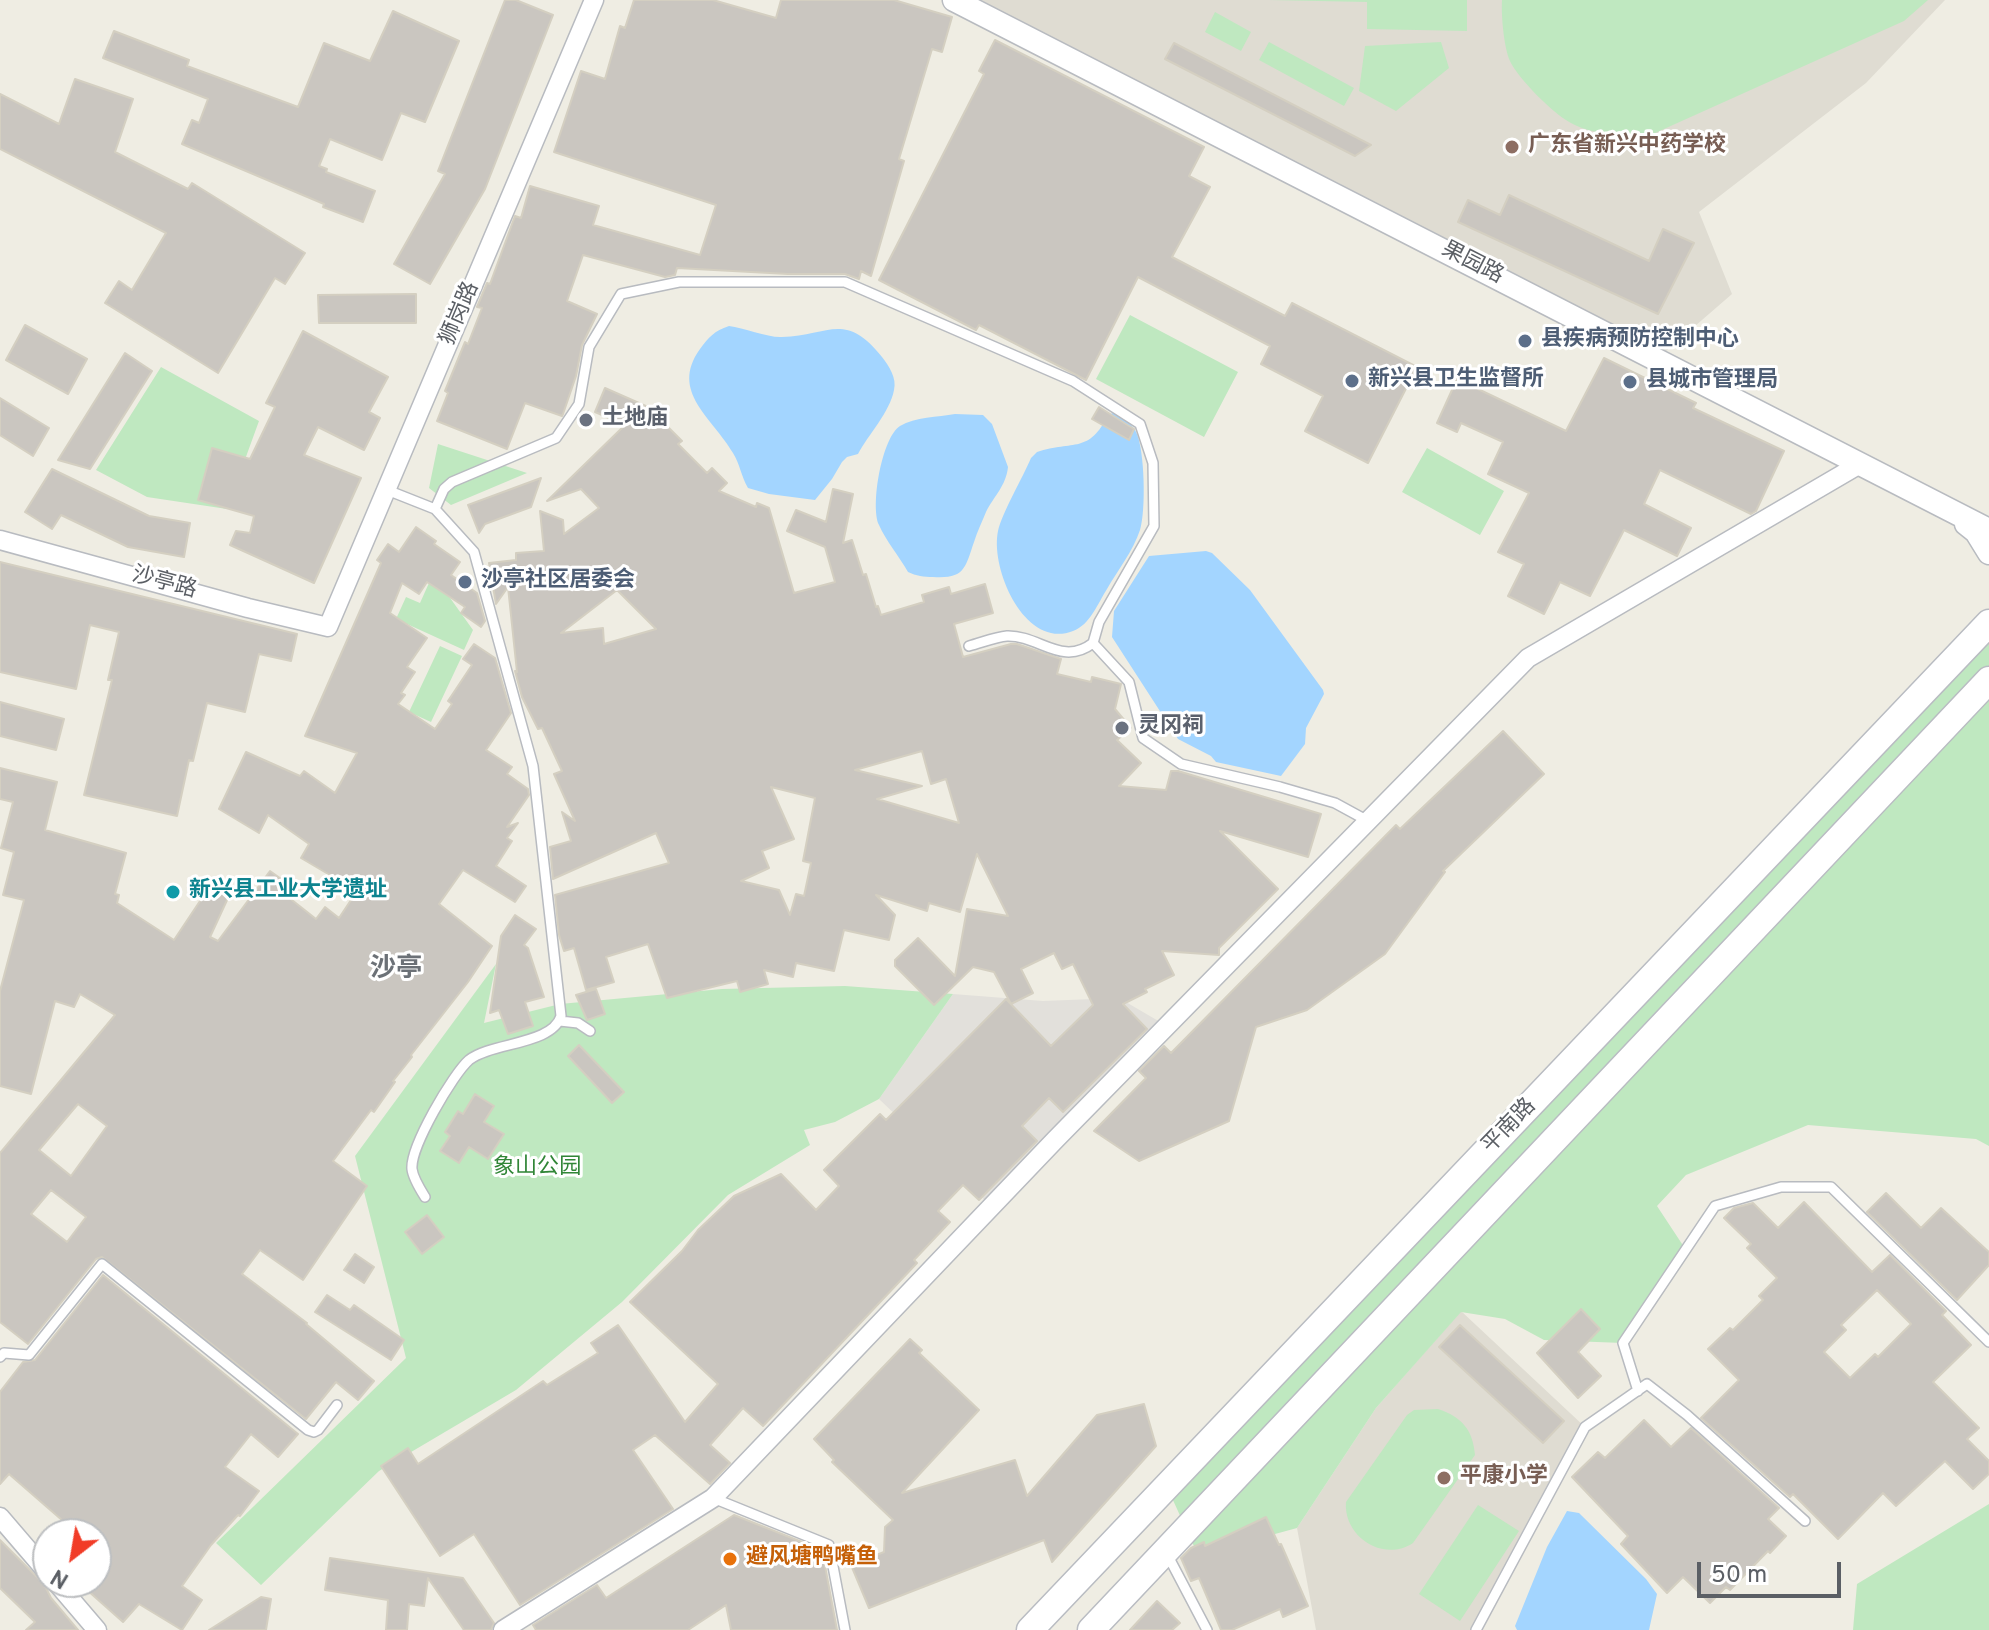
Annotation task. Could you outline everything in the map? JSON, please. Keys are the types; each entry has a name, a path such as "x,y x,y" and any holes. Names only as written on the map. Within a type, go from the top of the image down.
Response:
{"main road":[{"name":"平南路","path":"1030,1630 1989,623"},
{"name":"平南路","path":"1091,1630 1989,680"}],"street":[{"name":"狮岗路","path":"328,627 594,0"},
{"name":"果园路","path":"954,0 1989,530"},
{"path":"503,1630 713,1498 1055,1140 1528,658 1860,464"},
{"path":"1950,510 1989,518"},
{"path":"1950,510 1976,532 1989,553"},
{"name":"沙亭路","path":"0,540 328,627"},
{"path":"1964,649 1989,605"},
{"path":"0,1517 32,1554"},
{"path":"70,1598 97,1630"}],"lane":[{"path":"435,509 444,489 452,482 556,438 579,404 589,347 621,294 679,282 845,282 1073,381 1140,424 1153,463 1154,526 1099,622 1093,643 1082,652 1057,651 1006,636 969,646"},
{"path":"387,490 435,509 474,552 533,766 560,1004 560,1021 551,1031 480,1054 465,1065 418,1139 412,1170 425,1197"},
{"path":"1093,643 1129,682 1143,738 1181,764 1335,803 1368,821"},
{"path":"560,1021 578,1023 590,1031"},
{"path":"1638,1391 1623,1343 1715,1206 1781,1187 1831,1187 1989,1342"},
{"path":"0,1357 4,1353 29,1355 102,1264 308,1430 318,1430 337,1405"},
{"path":"1476,1630 1585,1427 1647,1384 1687,1415 1805,1521"},
{"path":"713,1498 829,1545 845,1630"},
{"path":"1166,1551 1207,1630"}],"shaded area":[{"name":"广东省新兴中药学校","path":"955,0 1945,0 1866,83 1699,212 1732,294 1657,359"},
{"path":"953,994 1043,1001 1119,998 1167,1026 992,1207 879,1099"},
{"name":"平康小学","path":"1461,1311 1585,1427 1476,1630 1316,1630 1297,1528 1376,1408"}],"green space":[{"path":"1269,0 1467,0 1467,31 1367,29 1367,2"},
{"path":"1502,0 1928,0 1904,21 1644,138 1604,134 1574,125 1544,102 1510,61 1503,31"},
{"path":"1215,12 1251,32 1241,51 1205,32"},
{"path":"1269,42 1354,88 1344,106 1259,60"},
{"path":"1441,42 1449,68 1396,111 1359,91 1365,46"},
{"path":"1130,315 1238,372 1204,437 1096,379"},
{"path":"161,367 259,421 227,509 147,497 96,470"},
{"path":"438,444 527,473 451,505 429,488"},
{"path":"1427,448 1504,491 1480,535 1402,492"},
{"path":"433,574 473,630 464,650 396,619 406,597 420,603"},
{"path":"1989,623 1989,1146 1976,1139 1808,1125 1686,1175 1657,1206 1686,1250 1623,1343 1544,1340 1505,1319 1461,1312 1376,1408 1297,1528 1198,1555 1167,1487"},
{"path":"440,646 462,656 431,722 409,712"},
{"name":"象山公园","path":"496,964 484,1023 560,1004 722,989 845,986 953,994 879,1099 835,1122 804,1130 810,1145 728,1195 622,1302 516,1390 379,1471 261,1585 216,1543 406,1358 355,1156"},
{"path":"1438,1409 1454,1416 1465,1426 1472,1438 1475,1455 1413,1543 1389,1550 1367,1543 1351,1526 1346,1502 1407,1415 1414,1410"},
{"path":"1989,1504 1989,1630 1853,1630 1857,1584"},
{"path":"1478,1505 1519,1531 1460,1621 1419,1594"}],"water":[{"path":"729,326 777,337 846,330 869,343 892,372 894,390 883,415 858,454 842,462 815,500 748,488 733,453 697,404 689,378 692,364 709,338"},
{"path":"1113,413 1132,426 1139,441 1144,481 1140,530 1089,619 1073,631 1056,634 1040,629 1026,618 1014,602 1000,565 997,547 1000,523 1031,458 1037,452 1087,441"},
{"path":"955,414 983,415 992,424 1008,467 1007,474 986,512 962,570 952,576 926,577 908,572 879,525 876,503 879,472 888,443 900,426 920,419"},
{"path":"1212,553 1250,590 1323,690 1324,694 1306,728 1305,744 1281,776 1216,762 1211,756 1178,739 1112,637 1114,611 1149,556"},
{"path":"1567,1511 1579,1513 1646,1579 1657,1594 1649,1630 1517,1630 1515,1626 1547,1547"}],"building":[{"path":"505,0 516,0 553,15 485,189 430,284 394,264 445,174 438,171"},
{"path":"634,0 713,0 776,18 781,0 894,0 952,17 942,52 932,49 899,159 904,161 871,276 861,271 859,279 845,274 677,268 675,275 665,277 583,255 567,301 597,314 582,345 576,376 563,414 525,403 507,449 437,421 448,393 445,391 482,308 477,307 487,283 490,284 515,216 521,218 530,186 599,206 593,225 700,255 716,205 554,152 581,71 605,79 620,26 625,28"},
{"path":"393,11 459,41 425,122 401,113 382,160 330,139 319,166 327,169 326,172 375,191 363,222 182,144 192,120 199,123 208,99 103,58 114,31 189,60 187,66 298,107 324,43 370,61"},
{"path":"995,40 1204,147 1189,176 1210,187 1172,257 1285,316 1292,303 1417,367 1368,463 1305,431 1323,396 1261,364 1270,346 1138,277 1086,380 979,325 976,330 879,280 984,74 979,71"},
{"path":"1174,43 1371,145 1355,156 1165,59"},
{"path":"75,79 133,99 115,152 188,189 192,183 305,253 285,284 275,278 218,373 105,303 119,281 132,290 166,233 0,149 0,94 59,124"},
{"path":"1509,195 1649,261 1663,229 1694,243 1658,314 1458,222 1468,200 1500,215"},
{"path":"416,294 416,323 319,323 318,295"},
{"path":"25,325 87,359 68,394 6,360"},
{"path":"303,331 388,377 369,412 380,418 364,450 318,427 304,455 361,478 314,583 230,545 236,531 250,533 254,516 198,500 212,448 250,459 275,407 266,403"},
{"path":"125,353 152,371 90,469 58,460"},
{"path":"1604,358 1696,403 1693,408 1784,451 1756,511 1751,514 1660,470 1644,504 1691,528 1677,556 1624,530 1590,596 1560,582 1544,614 1508,596 1524,564 1498,552 1529,493 1488,474 1503,442 1461,423 1457,432 1437,423 1457,379 1566,431"},
{"path":"605,388 648,407 682,441 678,444 707,473 712,468 727,483 719,491 756,507 757,503 769,508 794,593 835,582 825,547 787,531 796,510 826,522 833,489 853,494 843,543 852,540 881,615 924,602 922,595 949,587 951,594 985,584 993,613 954,624 963,657 1017,644 1061,659 1057,674 1091,682 1092,677 1121,684 1115,709 1131,728 1117,740 1141,763 1119,786 1166,790 1171,771 1178,771 1321,814 1308,857 1220,831 1278,889 1219,948 1219,955 1162,951 1174,975 1123,1004 1147,1029 1063,1112 1049,1098 1022,1126 1037,1141 979,1200 963,1185 938,1211 950,1222 914,1260 917,1263 763,1426 743,1408 710,1445 730,1463 710,1484 655,1435 633,1450 673,1509 520,1605 474,1534 440,1556 381,1466 408,1448 418,1464 543,1381 547,1385 598,1353 591,1343 618,1325 685,1422 718,1384 630,1302 682,1251 698,1230 734,1196 781,1174 816,1210 839,1186 824,1170 880,1114 886,1120 1006,999 1051,1046 1093,1005 1073,964 1062,969 1054,953 1021,969 1033,993 1011,1004 994,972 973,967 934,1005 895,966 895,960 918,938 955,976 967,909 1008,916 977,854 960,912 929,903 927,911 876,895 895,915 889,940 844,930 834,971 796,963 793,977 764,970 768,984 740,992 737,981 667,998 648,944 606,957 614,982 586,990 574,948 564,951 555,895 669,863 656,833 553,879 550,847 571,841 562,812 575,821 554,774 562,771 542,728 538,729 522,697 515,671 508,587 496,604 489,563 516,560 516,553 544,551 540,511 563,520 564,534 599,508 581,489 547,501 625,425 595,412","holes":["617,590 656,629 604,644 603,628 561,633","922,751 931,784 946,779 959,823 877,799 922,786 855,770","771,787 815,798 803,861 811,863 804,896 796,894 790,915 779,890 741,881 769,868 762,851 794,839"]},
{"path":"0,398 49,428 33,456 0,435"},
{"path":"1099,407 1134,429 1129,440 1092,419"},
{"path":"52,469 149,516 190,523 184,557 128,547 61,515 52,529 25,512"},
{"path":"541,478 531,507 485,524 479,533 468,505"},
{"path":"416,527 436,541 434,544 460,562 451,575 477,593 485,621 481,627 461,613 465,607 427,582 419,594 402,583 390,613 427,638 407,667 415,672 401,693 405,695 398,704 435,729 452,704 448,701 472,665 463,659 474,644 495,658 511,713 486,750 512,767 507,774 528,789 529,795 507,827 518,823 507,838 512,841 496,866 526,886 515,902 463,870 439,904 492,946 411,1055 374,1112 371,1110 333,1161 367,1186 303,1280 260,1250 242,1274 307,1323 374,1381 358,1400 336,1382 306,1419 102,1257 96,1259 28,1344 0,1322 0,1153 115,1015 80,994 74,1007 55,1001 31,1094 0,1086 0,991 24,900 3,895 14,852 1,848 13,802 0,799 0,768 57,782 45,830 126,853 115,894 119,895 117,903 174,940 210,886 228,898 210,937 218,941 270,871 284,881 278,889 316,919 325,907 339,918 357,891 301,858 309,844 268,815 259,833 219,809 246,752 300,776 304,771 335,793 357,753 305,736 381,563 377,560 388,544 399,552","holes":["78,1104 107,1126 71,1176 39,1150","51,1190 86,1217 67,1242 31,1214"]},
{"path":"0,562 297,634 291,661 259,654 245,712 207,703 193,761 189,760 177,816 84,795 112,680 108,680 119,632 90,625 76,689 0,672"},
{"path":"0,702 64,719 56,750 0,736"},
{"path":"1503,731 1544,774 1443,871 1385,954 1307,1010 1256,1027 1229,1121 1139,1161 1094,1131 1146,1078 1139,1071 1164,1046 1171,1053 1396,825 1400,829"},
{"path":"515,915 536,929 524,945 528,948 544,997 525,1002 533,1026 508,1034 499,1010 490,1013 501,936"},
{"path":"596,989 605,1014 587,1020 576,995"},
{"path":"579,1045 624,1092 612,1103 568,1056"},
{"path":"475,1094 494,1106 484,1122 504,1134 488,1159 469,1147 459,1163 440,1151 450,1136 445,1132 458,1111 463,1114"},
{"path":"1886,1193 1921,1228 1941,1208 1989,1252 1989,1265 1957,1300 1867,1212"},
{"path":"1804,1202 1872,1272 1890,1255 1946,1311 1942,1315 1971,1345 1933,1382 1979,1428 1967,1439 1989,1461 1989,1474 1973,1489 1945,1461 1896,1506 1883,1493 1838,1539 1793,1494 1790,1497 1701,1418 1739,1380 1708,1349 1730,1328 1733,1330 1763,1300 1759,1296 1777,1278 1747,1248 1751,1244 1724,1218 1734,1208 1753,1203 1778,1228","holes":["1877,1290 1911,1324 1878,1357 1875,1354 1850,1378 1824,1352 1846,1330 1841,1325"]},
{"path":"427,1215 444,1237 422,1254 405,1232"},
{"path":"355,1254 374,1267 364,1283 344,1270"},
{"path":"103,1275 298,1434 278,1457 251,1434 225,1467 259,1491 240,1516 211,1545 182,1586 202,1600 182,1630 139,1604 123,1622 96,1598 112,1598 112,1518 60,1518 9,1474 0,1484 0,1392 23,1362 35,1360"},
{"path":"327,1295 350,1310 354,1305 404,1340 391,1360 315,1312"},
{"path":"1581,1309 1600,1329 1578,1352 1601,1376 1578,1398 1537,1353"},
{"path":"1460,1325 1564,1421 1543,1443 1439,1347"},
{"path":"910,1339 922,1350 919,1353 979,1410 902,1493 1015,1460 1027,1496 1097,1415 1144,1404 1156,1446 1052,1562 1044,1540 869,1608 851,1565 884,1552 885,1527 893,1520 832,1462 834,1460 814,1439"},
{"path":"1644,1420 1671,1447 1691,1428 1779,1508 1768,1519 1786,1536 1730,1590 1726,1587 1710,1603 1683,1577 1667,1593 1621,1544 1628,1536 1572,1477 1598,1452 1605,1458"},
{"name":"避风塘鸭嘴鱼","path":"734,1515 822,1550 837,1630 731,1630 726,1605 688,1630 536,1630 533,1625 597,1585 606,1598"},
{"path":"1266,1517 1308,1606 1283,1617 1280,1609 1232,1630 1221,1630 1199,1578 1191,1581 1181,1558 1191,1548 1204,1542 1205,1546"},
{"path":"0,1540 32,1572 32,1598 51,1598 78,1630 26,1630 35,1622 0,1588"},
{"path":"330,1558 463,1578 494,1623 491,1630 464,1630 428,1578 424,1606 409,1604 407,1630 386,1630 388,1600 325,1590"},
{"path":"261,1597 271,1599 266,1630 209,1630"},
{"path":"1157,1601 1180,1623 1172,1630 1130,1630"}],"place":[{"name":"广东省新兴中药学校","path":"1512,147"},
{"name":"县疾病预防控制中心","path":"1525,341"},
{"name":"新兴县卫生监督所","path":"1352,381"},
{"name":"县城市管理局","path":"1630,382"},
{"name":"土地庙","path":"586,420"},
{"name":"沙亭社区居委会","path":"465,582"},
{"name":"灵冈祠","path":"1122,728"},
{"name":"新兴县工业大学遗址","path":"173,892"},
{"name":"平康小学","path":"1444,1478"},
{"name":"避风塘鸭嘴鱼","path":"730,1559"}],"district":[{"name":"沙亭","path":"396,971"}]}
